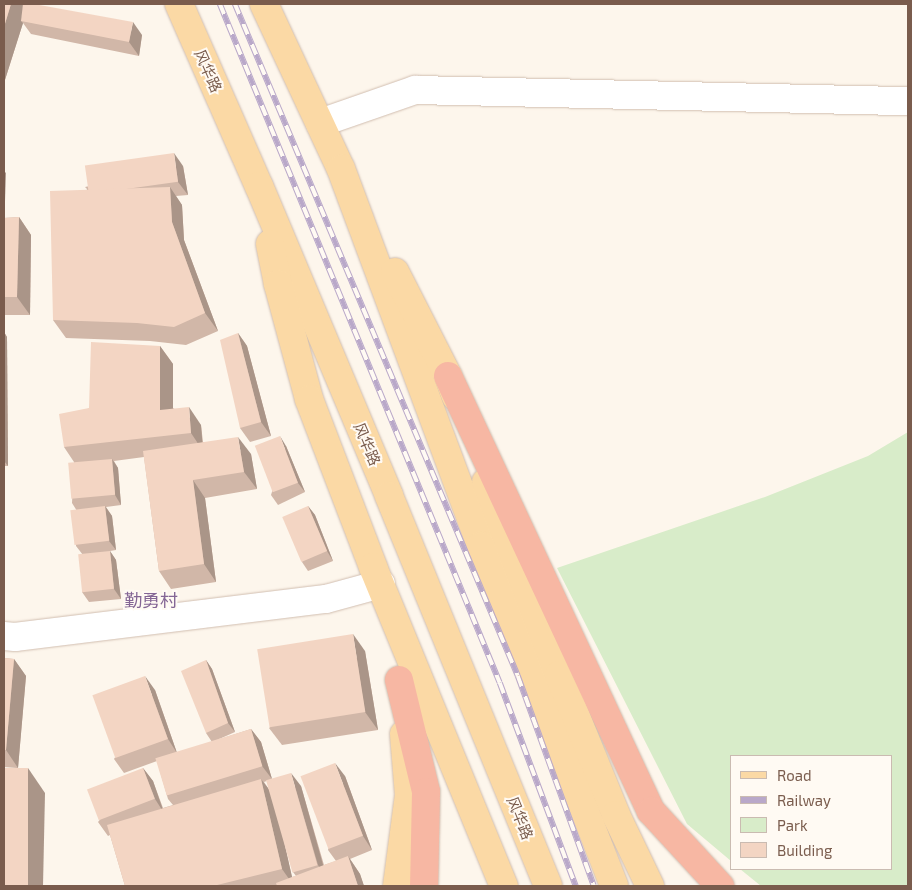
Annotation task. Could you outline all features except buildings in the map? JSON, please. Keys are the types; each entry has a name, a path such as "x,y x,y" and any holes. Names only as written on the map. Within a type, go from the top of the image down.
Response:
{"highway":[{"path":"448,376 651,810 720,886"},
{"path":"399,680 426,792 424,886"}],"main road":[{"name":"风华路","path":"179,4 389,496 548,886"},
{"path":"264,4 341,169 448,376 559,676 616,815 650,886"},
{"path":"341,169 481,546 614,886"},
{"path":"258,186 278,284 309,399 381,584 504,886"},
{"path":"381,584 399,680 409,795 397,886"}],"street":[{"path":"320,123 415,90 908,101"},
{"path":"4,636 15,638 326,599 381,584"}],"green space":[{"path":"908,432 908,886 761,886 741,870 892,870 892,755 730,755 730,860 687,824 557,568 765,497 868,456"}],"railway":[{"path":"220,4 500,683 576,886"},
{"path":"235,4 518,676 594,886"}],"district":[{"name":"勤勇村","path":"151,600"}]}
